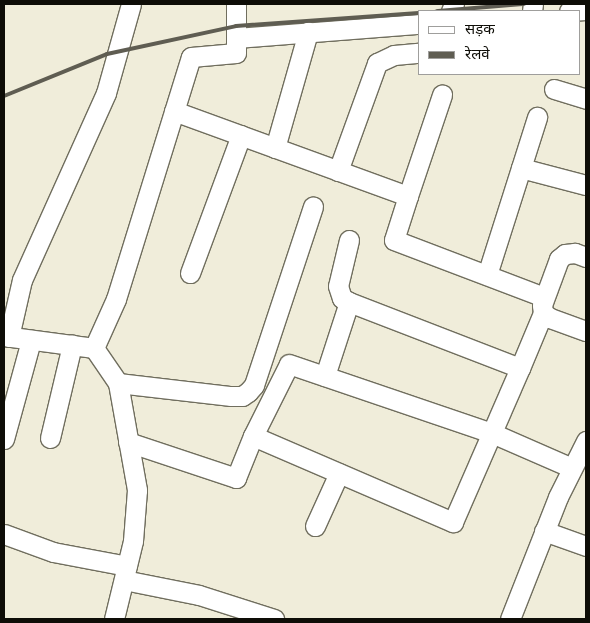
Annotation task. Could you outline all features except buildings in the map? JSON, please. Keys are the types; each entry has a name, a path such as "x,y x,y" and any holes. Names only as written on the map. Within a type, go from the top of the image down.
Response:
{"street":[{"path":"114,619 133,541 137,490 118,383 94,348 6,336 22,280 106,93 131,4"},
{"path":"94,348 116,300 191,57 236,53 236,4"},
{"path":"236,38 418,24"},
{"path":"275,148 308,32"},
{"path":"338,171 377,63 394,55 418,53"},
{"path":"554,89 586,96"},
{"path":"442,95 394,240 487,275 586,330"},
{"path":"174,111 408,196"},
{"path":"487,275 537,117"},
{"path":"190,273 241,136"},
{"path":"521,168 586,185"},
{"path":"118,383 231,396 242,396 248,392 254,385 313,207"},
{"path":"349,240 338,286 342,298 520,368"},
{"path":"253,436 453,522 520,368 559,259 575,252 586,257"},
{"path":"325,376 349,302"},
{"path":"4,439 31,340"},
{"path":"50,438 72,345"},
{"path":"128,442 236,478 253,436 289,364 492,432 572,468"},
{"path":"510,619 544,531 572,468 586,442"},
{"path":"315,526 339,472"},
{"path":"544,531 586,546"},
{"path":"4,534 53,552 199,594 274,619"}],"railway":[{"path":"449,10 524,4"},
{"path":"4,96 107,54 236,26 418,13"}]}
